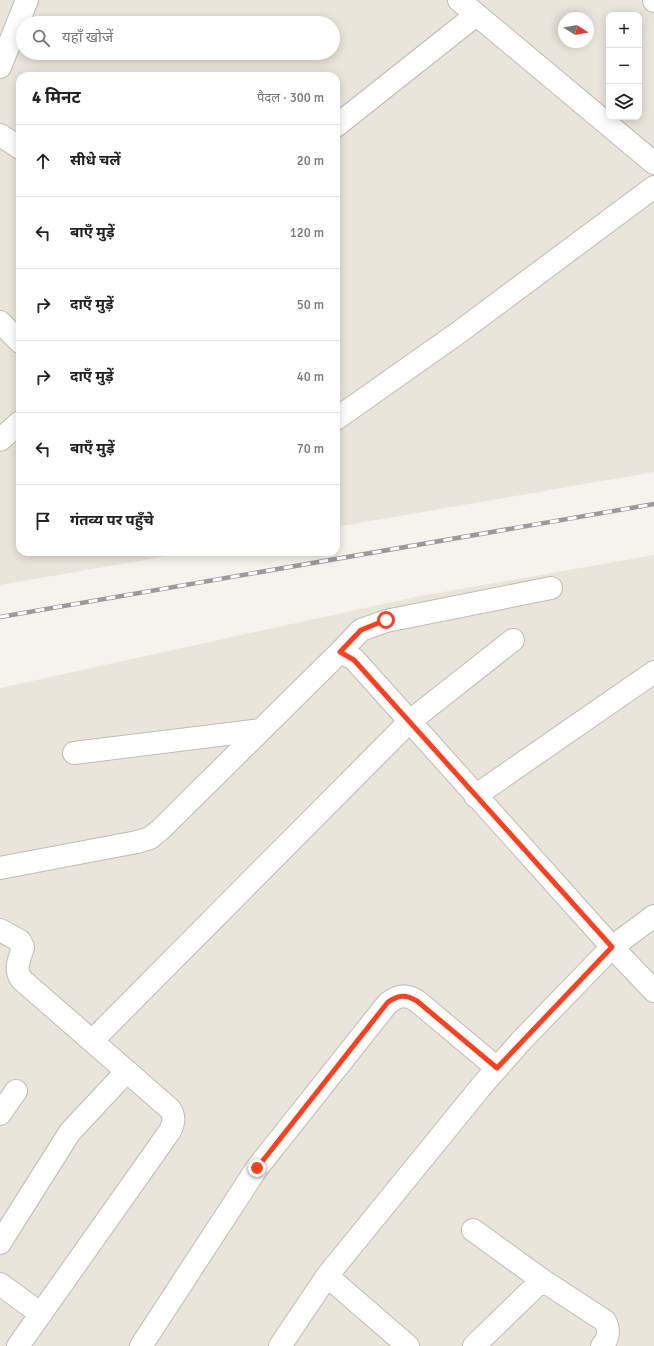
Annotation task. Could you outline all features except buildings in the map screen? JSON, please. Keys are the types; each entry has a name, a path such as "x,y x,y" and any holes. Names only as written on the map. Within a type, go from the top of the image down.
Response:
{"street":[{"path":"21,16 27,0"},
{"path":"459,0 654,163"},
{"path":"340,123 476,14"},
{"path":"0,67 16,27"},
{"path":"0,135 16,145"},
{"path":"340,416 458,333 654,187"},
{"path":"0,322 16,338"},
{"path":"0,440 16,426"},
{"path":"0,868 137,842 150,838 160,830 361,630 386,620 551,588"},
{"path":"92,1041 409,722 513,640"},
{"path":"340,652 354,660 475,796 654,991"},
{"path":"475,796 654,672"},
{"path":"74,753 260,730"},
{"path":"283,1345 327,1276 497,1068 612,947 654,916"},
{"path":"0,930 20,941 24,947 17,967 17,974 22,980 170,1108 174,1114 174,1122 170,1131 18,1346"},
{"path":"141,1346 257,1168 388,1002 398,996 408,995 497,1068"},
{"path":"0,1243 70,1132 127,1071"},
{"path":"0,1114 16,1091"},
{"path":"473,1230 542,1280 605,1321 609,1329 607,1340 602,1346"},
{"path":"327,1276 408,1346"},
{"path":"474,1346 542,1280"},
{"path":"0,1284 41,1314"}],"shaded area":[{"path":"0,0 654,0 654,472 340,526 340,72 16,72 16,556 167,556 0,585"},
{"path":"654,555 654,1346 0,1346 0,688 415,597"}],"railway":[{"path":"0,617 654,504"}],"route":[{"path":"257,1168 388,1002 398,996 408,995 497,1068 612,947 354,660 340,652 361,630 386,620"}]}
